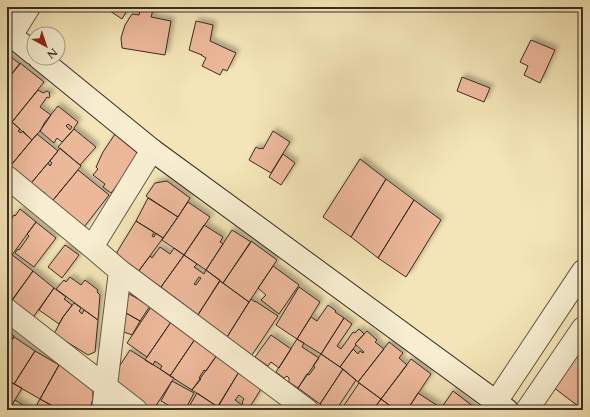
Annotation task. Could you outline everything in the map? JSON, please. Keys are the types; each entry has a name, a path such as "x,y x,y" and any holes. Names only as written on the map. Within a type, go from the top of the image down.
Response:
{"street":[{"path":"26,48 9,34 29,7"},
{"path":"49,66 152,150 502,406 583,271"},
{"path":"92,247 152,150"},
{"path":"7,178 120,271 307,410"},
{"path":"103,410 120,271"},
{"path":"7,310 136,410"},
{"path":"527,410 583,328"}],"building":[{"path":"104,7 129,7 122,19"},
{"path":"141,7 153,10 151,17 171,21 165,55 122,48 121,38 125,25 132,14 139,15"},
{"path":"196,21 213,25 210,41 236,53 227,71 223,69 220,75 202,66 206,58 189,50"},
{"path":"531,40 555,50 540,83 524,75 528,66 520,62"},
{"path":"7,54 20,64 7,80"},
{"path":"20,63 44,82 12,122 7,118 7,80"},
{"path":"462,77 490,88 484,102 457,91"},
{"path":"38,90 43,93 47,91 50,93 49,98 47,97 40,107 51,115 32,140 12,122"},
{"path":"58,106 78,122 74,129 62,142 57,138 54,143 40,131 45,122","holes":["68,124 72,127 70,130 66,126"]},
{"path":"7,118 11,121 7,127"},
{"path":"11,121 20,129 18,131 21,133 23,131 32,140 7,170 7,127"},
{"path":"74,129 96,147 80,165 58,147"},
{"path":"273,131 290,142 271,173 249,160 256,147 263,149"},
{"path":"37,134 58,151 27,188 7,170"},
{"path":"115,134 141,154 111,193 103,187 105,184 93,175 98,169 96,167 103,152"},
{"path":"60,148 81,166 49,205 41,200 46,194 39,189 35,194 27,188 48,163 50,166 52,163 50,161"},
{"path":"283,154 295,163 281,185 269,177"},
{"path":"360,159 386,179 351,237 323,217"},
{"path":"78,170 109,195 81,231 49,205"},
{"path":"386,179 414,200 378,258 351,237"},
{"path":"167,181 190,198 178,217 146,196 155,183"},
{"path":"148,198 178,217 163,238 136,221"},
{"path":"414,200 441,220 406,277 378,258"},
{"path":"188,202 210,217 184,255 162,240"},
{"path":"20,209 36,222 7,260 7,218 11,220"},
{"path":"136,221 154,232 152,236 154,237 156,233 163,238 138,272 118,258 117,252"},
{"path":"36,222 56,238 34,267 15,253 29,236 27,234"},
{"path":"204,225 223,237 220,242 223,244 206,270 184,255"},
{"path":"232,230 251,242 223,283 206,270"},
{"path":"251,241 277,260 249,302 223,283"},
{"path":"65,245 79,255 62,278 48,267"},
{"path":"160,247 170,254 174,248 184,255 161,287 138,272 150,256 152,258"},
{"path":"11,254 33,271 9,304 7,302 7,260"},
{"path":"184,255 197,264 194,267 204,274 206,270 220,280 198,315 161,287","holes":["199,277 201,278 196,285 194,284"]},
{"path":"273,266 299,285 279,314 261,300 266,295 258,288"},
{"path":"33,271 54,288 29,323 9,305"},
{"path":"70,277 81,285 85,280 98,290 97,292 100,295 98,320 56,289 64,280 66,282"},
{"path":"220,281 249,302 227,337 197,316"},
{"path":"299,287 320,302 297,339 276,325"},
{"path":"54,288 66,297 64,299 72,305 59,324 39,310"},
{"path":"124,291 150,306 140,321 119,309"},
{"path":"251,299 278,316 252,355 227,337"},
{"path":"74,303 81,308 79,311 82,314 84,310 98,320 95,352 88,355 54,334 63,317"},
{"path":"328,305 344,318 321,354 297,339 311,317 317,321"},
{"path":"151,307 171,322 147,357 127,343"},
{"path":"119,309 140,321 132,335 116,329"},
{"path":"344,318 352,324 337,346 341,349 353,332 355,333 359,329 364,334 355,344 356,345 340,367 321,354"},
{"path":"171,322 195,339 170,376 160,369 162,366 155,361 153,365 145,360"},
{"path":"7,331 14,336 7,347"},
{"path":"367,331 377,340 375,342 384,349 358,382 340,367 353,349 358,354 360,351 363,353 364,352 355,344"},
{"path":"271,335 291,349 279,368 271,362 268,366 255,357"},
{"path":"14,337 35,351 14,384 7,380 7,347"},
{"path":"195,339 217,355 206,371 204,370 199,378 201,379 192,390 170,376"},
{"path":"297,339 304,343 302,347 319,358 298,388 289,382 289,378 287,376 284,378 276,372"},
{"path":"389,342 403,353 399,358 407,365 381,399 358,382"},
{"path":"583,347 583,400 578,406 553,387"},
{"path":"130,350 174,378 153,410 116,384 113,376"},
{"path":"35,351 59,365 40,399 14,384"},
{"path":"321,354 343,369 320,404 298,388 307,374 309,375 315,367 313,366"},
{"path":"217,355 240,370 218,407 192,390"},
{"path":"411,359 431,374 407,410 396,410 381,399"},
{"path":"59,365 90,385 93,390 93,398 90,410 60,410 40,399"},
{"path":"343,369 356,380 336,410 329,410 320,404"},
{"path":"239,372 261,389 248,410 216,409","holes":["239,395 244,399 242,405 235,400"]},
{"path":"7,380 22,388 9,410 7,410"},
{"path":"172,381 194,393 185,410 177,410 161,401"},
{"path":"359,383 381,399 373,410 341,410"},
{"path":"453,391 474,407 472,410 440,410"},
{"path":"197,393 218,407 216,410 187,410"},
{"path":"418,393 441,408 440,410 407,410"},
{"path":"40,399 58,409 34,410"},
{"path":"381,399 396,410 373,410"},
{"path":"15,400 31,410 9,410"}]}
